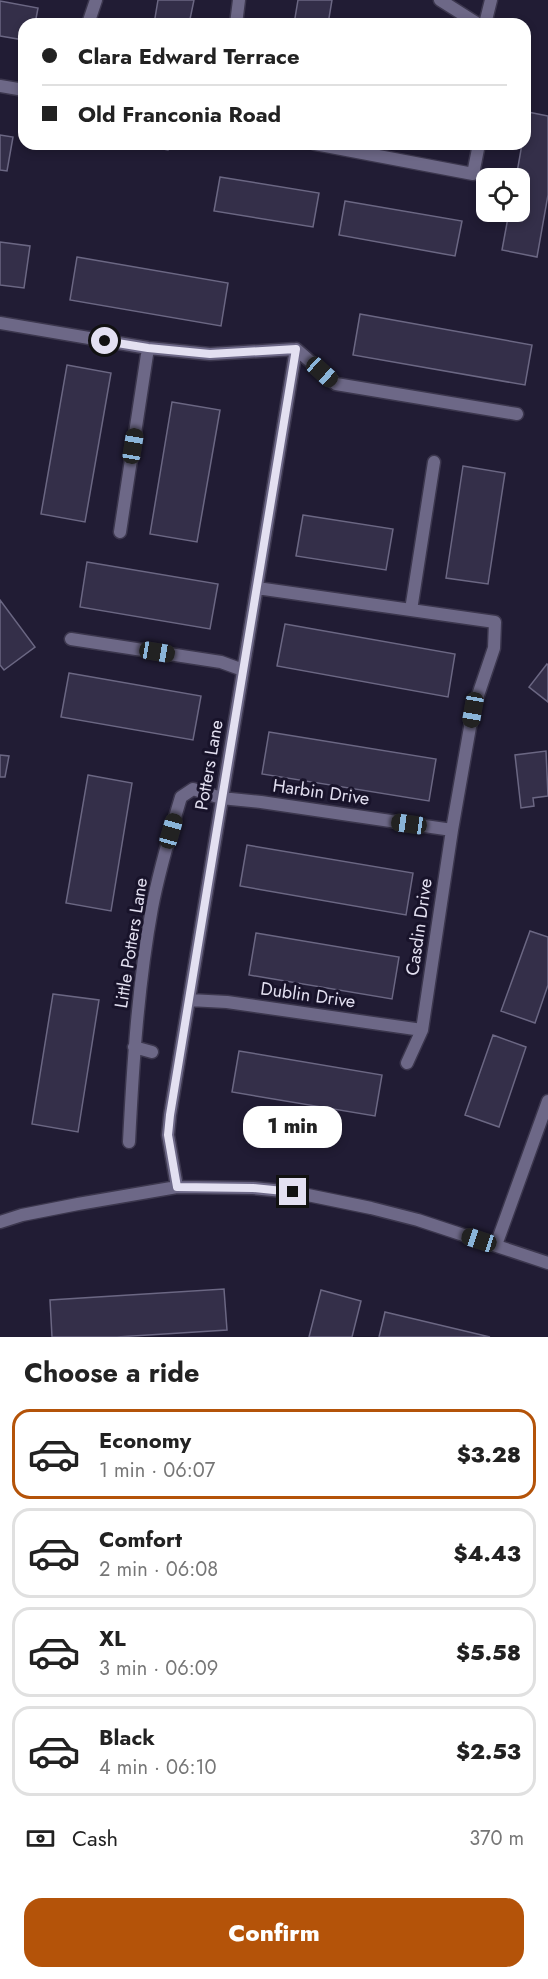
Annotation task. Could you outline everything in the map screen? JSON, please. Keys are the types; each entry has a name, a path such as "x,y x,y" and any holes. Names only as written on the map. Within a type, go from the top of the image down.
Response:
{"street":[{"path":"90,18 96,0"},
{"path":"237,18 239,0"},
{"path":"440,0 468,18"},
{"path":"486,18 491,0"},
{"path":"0,86 18,89"},
{"path":"347,150 473,174 478,150"},
{"path":"0,323 148,348 222,355 296,349 336,384 517,414"},
{"path":"120,531 148,348"},
{"name":"Potters Lane","path":"177,1187 168,1135 170,1115 296,349"},
{"path":"257,588 411,610 434,462"},
{"name":"Casdin Drive","path":"407,1063 422,1030 452,830 473,710 494,648 495,621 411,610"},
{"path":"71,639 221,662 243,670"},
{"name":"Little Potters Lane","path":"129,1142 134,1047 140,990 161,866 181,797 193,789 221,798"},
{"name":"Harbin Drive","path":"221,798 452,830"},
{"name":"Dublin Drive","path":"189,1000 227,1002 422,1030"},
{"path":"134,1047 152,1052"},
{"path":"496,1245 548,1101"},
{"path":"0,1222 22,1215 177,1187 253,1188 344,1201 417,1220 548,1263"}],"building":[{"path":"158,0 194,0 190,18 155,18"},
{"path":"298,0 332,0 329,18 295,18"},
{"path":"0,1 38,8 36,18 18,18 18,39 0,36"},
{"path":"531,113 548,116 548,195 537,257 502,250 507,222 530,222 530,168 518,168 521,150 531,150"},
{"path":"0,135 13,137 7,171 0,170"},
{"path":"220,177 319,193 313,227 214,211"},
{"path":"345,201 462,221 455,256 339,235"},
{"path":"0,242 30,246 24,288 0,285"},
{"path":"77,257 228,283 221,326 70,300"},
{"path":"360,314 532,345 525,385 353,355"},
{"path":"67,365 111,373 85,522 41,514"},
{"path":"172,402 220,410 197,542 150,534"},
{"path":"463,466 505,473 488,584 446,578"},
{"path":"303,515 393,529 386,570 296,556"},
{"path":"87,562 218,584 210,629 80,607"},
{"path":"0,600 35,647 4,670 0,665"},
{"path":"285,624 455,654 448,697 277,666"},
{"path":"548,665 548,702 529,687"},
{"path":"69,673 201,696 193,740 61,717"},
{"path":"269,732 436,759 429,801 262,774"},
{"path":"546,751 548,796 533,798 534,806 521,808 515,755"},
{"path":"0,755 9,756 5,777 0,777"},
{"path":"88,775 132,783 111,911 66,903"},
{"path":"247,845 413,873 406,915 240,886"},
{"path":"530,931 548,937 548,985 535,1023 501,1011"},
{"path":"256,933 399,957 392,999 249,975"},
{"path":"53,994 99,1000 78,1132 32,1124"},
{"path":"493,1035 526,1047 499,1127 465,1115"},
{"path":"239,1051 382,1075 375,1116 232,1092"},
{"path":"224,1289 227,1330 117,1337 52,1337 50,1300"},
{"path":"321,1290 361,1301 352,1337 309,1337"},
{"path":"385,1312 490,1337 379,1337"}],"route":[{"path":"105,341 148,348 222,355 296,349 221,798 168,1135 177,1187 253,1188 293,1192"}]}
